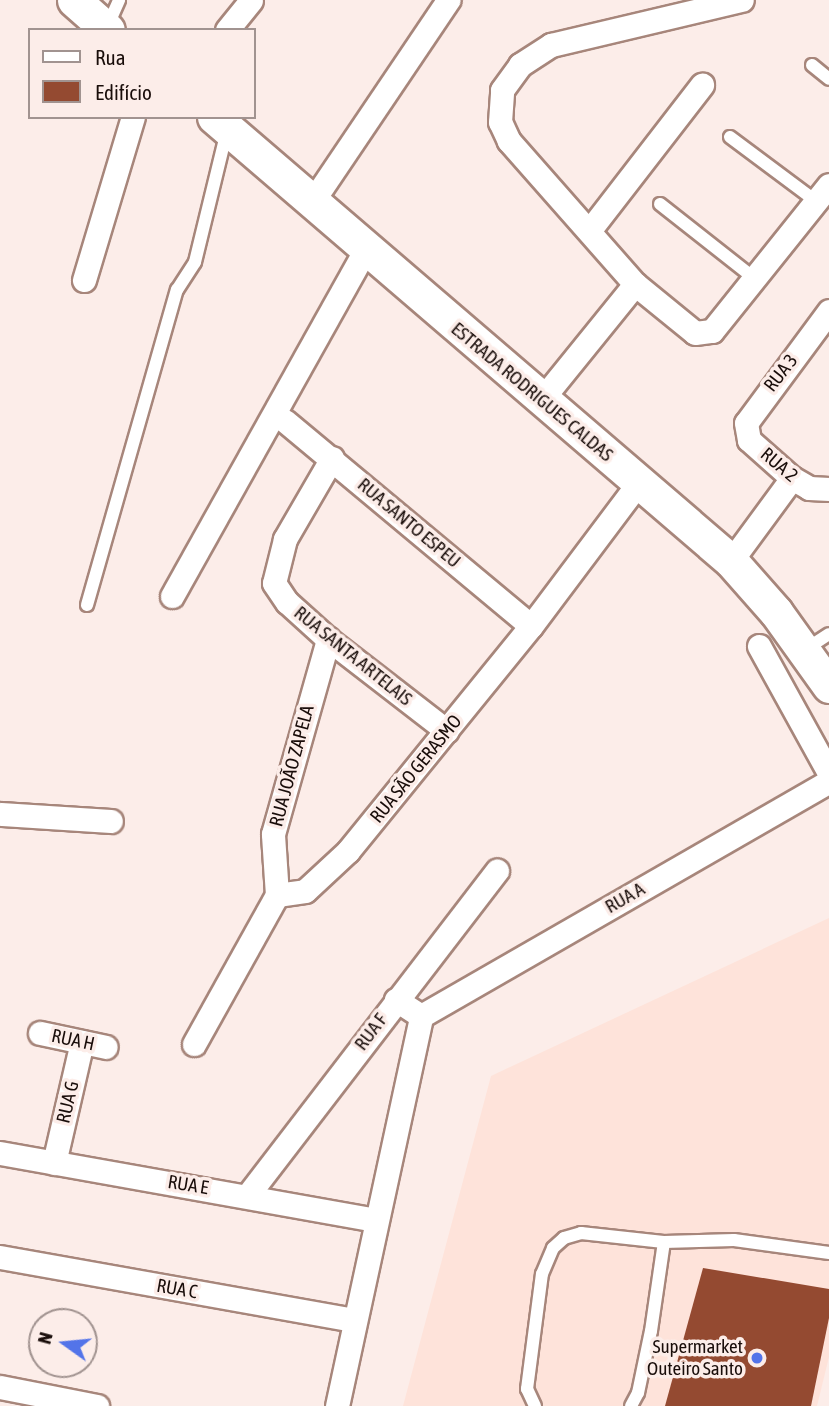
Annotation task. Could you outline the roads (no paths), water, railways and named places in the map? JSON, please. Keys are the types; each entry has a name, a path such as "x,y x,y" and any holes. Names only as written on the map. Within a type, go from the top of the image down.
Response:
{"street":[{"path":"74,0 111,19"},
{"path":"229,28 251,0"},
{"path":"312,202 448,0"},
{"path":"742,0 551,45 520,65 502,90 500,122 509,141 635,284 676,320 704,334 712,331 823,193"},
{"path":"589,231 702,85"},
{"path":"84,280 132,119"},
{"name":"ESTRADA RODRIGUES CALDAS","path":"221,123 365,251 731,561 817,642 829,686"},
{"path":"172,596 365,251"},
{"path":"541,399 635,284"},
{"name":"RUA 3","path":"749,440 749,415 829,312"},
{"name":"RUA SANTO ESPEU","path":"285,421 531,626"},
{"name":"RUA 2","path":"749,440 810,485"},
{"name":"RUA SANTA ARTELAIS","path":"332,458 285,539 274,583 287,602 328,639 447,731"},
{"name":"RUA SÃO GERASMO","path":"277,895 305,891 322,878 447,731 531,626 639,482"},
{"path":"731,561 810,485"},
{"name":"RUA JOÃO ZAPELA","path":"277,895 273,834 328,639"},
{"path":"760,646 829,773"},
{"name":"RUA A","path":"421,1016 829,781"},
{"path":"0,814 111,821"},
{"name":"RUA F","path":"248,1195 497,871"},
{"path":"194,1044 277,895"},
{"path":"337,1406 421,1016 396,1000"},
{"name":"RUA H","path":"40,1033 106,1047"},
{"name":"RUA G","path":"54,1163 82,1042"},
{"name":"RUA E","path":"0,1153 248,1195 375,1220"},
{"name":"RUA C","path":"0,1257 354,1320"},
{"path":"0,1387 97,1406"}],"lane":[{"path":"812,65 829,79"},
{"path":"87,605 177,290 195,262 221,123"},
{"path":"730,136 823,193"},
{"path":"660,204 754,278"},
{"path":"536,1406 527,1389 542,1275 553,1248 581,1233 664,1242 755,1242 829,1253"},
{"path":"631,1406 638,1393 651,1331 664,1242"}],"place":[{"name":"Supermarket Outeiro Santo","path":"757,1358"}]}
